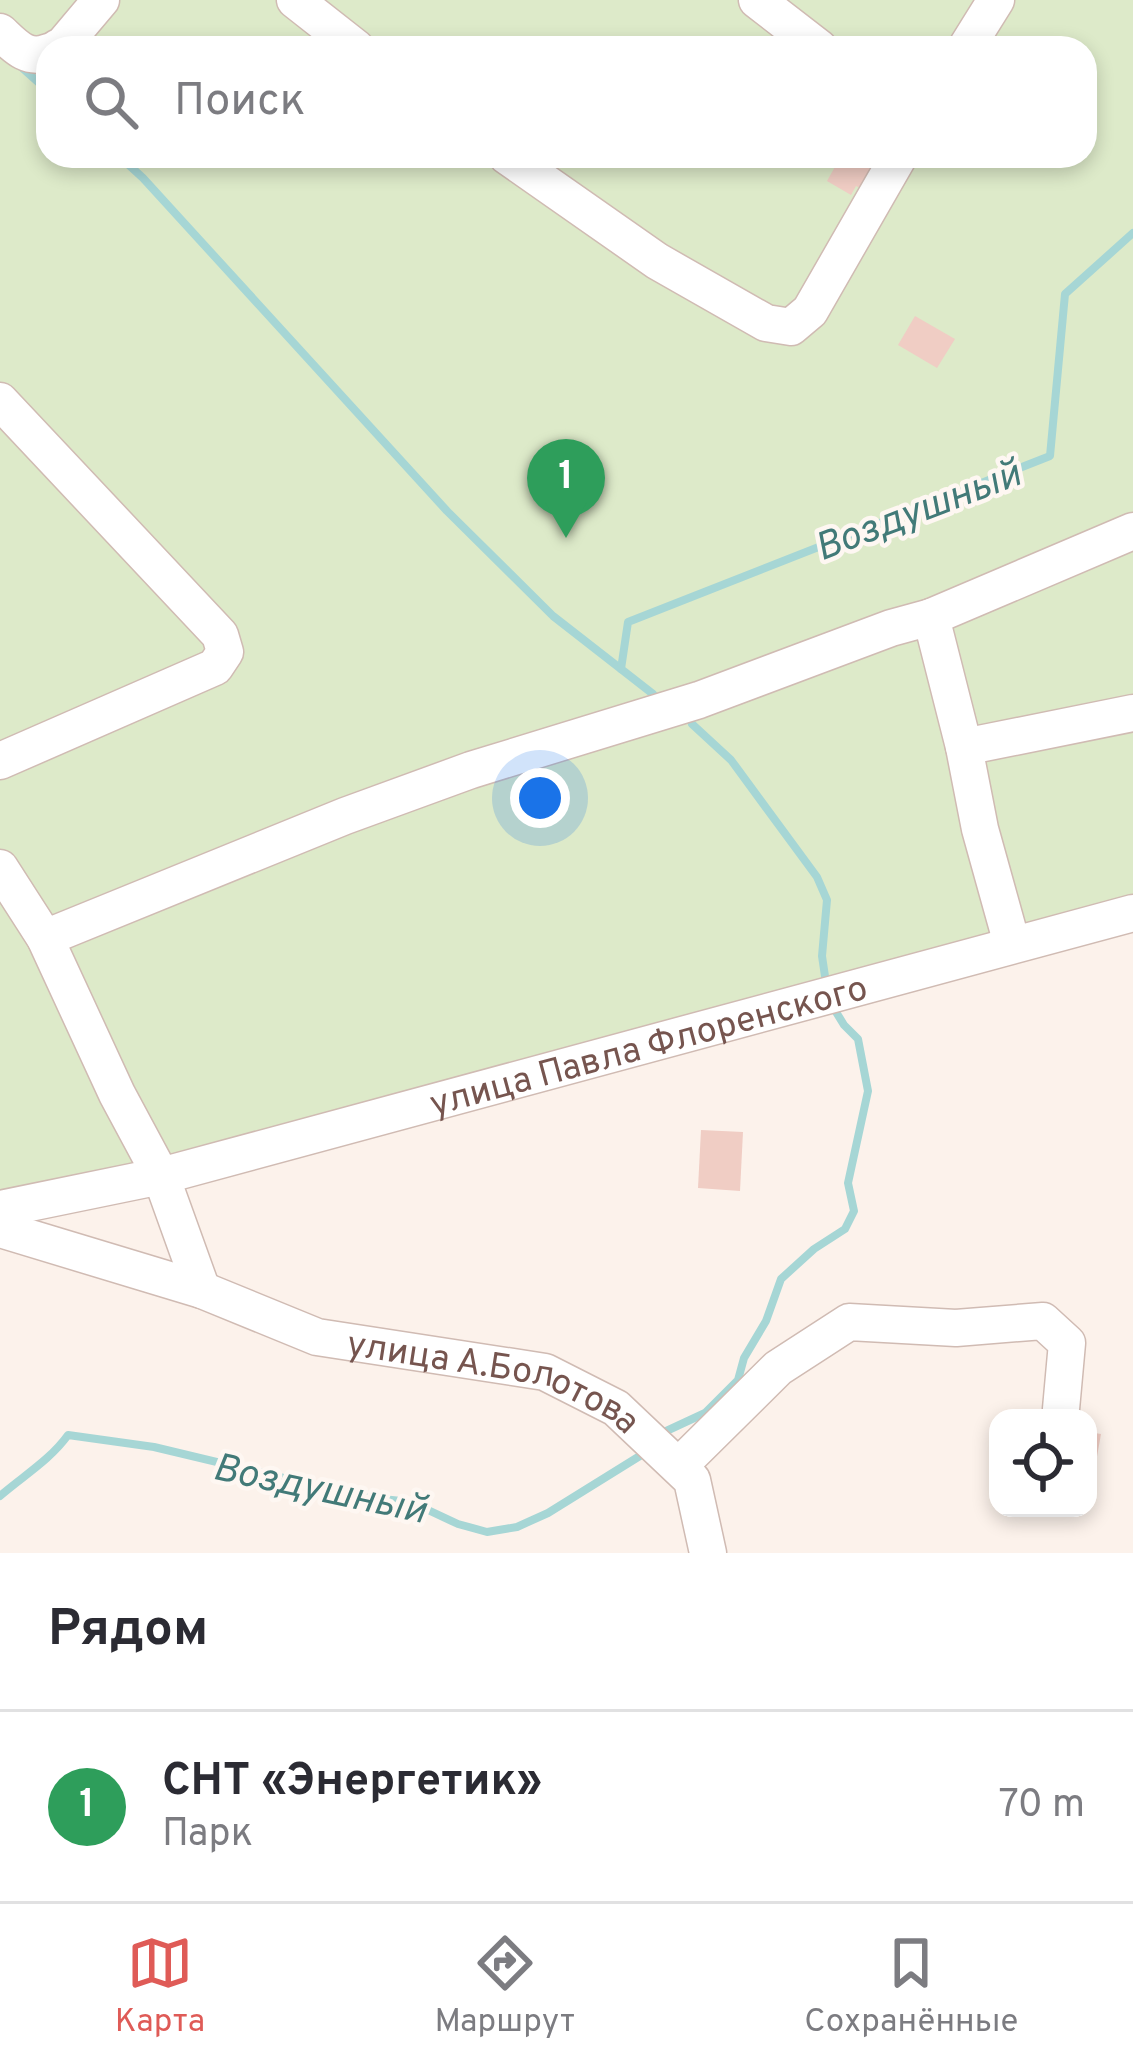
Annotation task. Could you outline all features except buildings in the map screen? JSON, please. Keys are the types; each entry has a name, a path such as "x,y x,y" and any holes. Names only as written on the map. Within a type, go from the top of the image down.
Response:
{"street":[{"path":"71,36 101,0"},
{"path":"296,0 341,36"},
{"path":"757,0 803,36"},
{"path":"974,36 996,0"},
{"path":"0,32 23,53 36,55"},
{"path":"524,168 657,261 766,323 791,327 810,310 892,168"},
{"path":"0,401 220,635 225,652 215,667 0,761"},
{"path":"45,938 471,770 699,700 931,617 1133,531"},
{"path":"931,617 1012,944"},
{"path":"964,747 1133,713"},
{"path":"0,868 45,938 160,1176 202,1290"},
{"name":"улица Павла Флоренского","path":"0,1209 160,1176 1133,913"},
{"path":"0,1228 202,1290"},
{"name":"улица А.Болотова","path":"202,1290 317,1337 544,1372 616,1408 692,1480 708,1553"},
{"path":"679,1466 778,1368 849,1322 956,1328 1043,1321 1067,1343 1061,1409"}],"green space":[{"path":"0,0 1133,0 1133,919 0,1201"}],"waterway":[{"path":"19,65 36,80"},
{"path":"132,168 447,511 553,616 621,669"},
{"name":"Воздушный","path":"653,694 621,669 628,622 1050,456 1065,294 1133,233"},
{"name":"Воздушный","path":"692,724 731,760 817,877 827,900 822,956 826,983"},
{"name":"Воздушный","path":"662,1433 705,1413 738,1380 781,1279 845,1229 854,1211 848,1183 868,1091 858,1039 833,1007"},
{"name":"Воздушный","path":"0,1496 68,1435 154,1447 363,1497 411,1502 487,1532 517,1527 548,1513 643,1454"}],"place":[{"name":"СНТ «Энергетик»","path":"566,538"}]}
